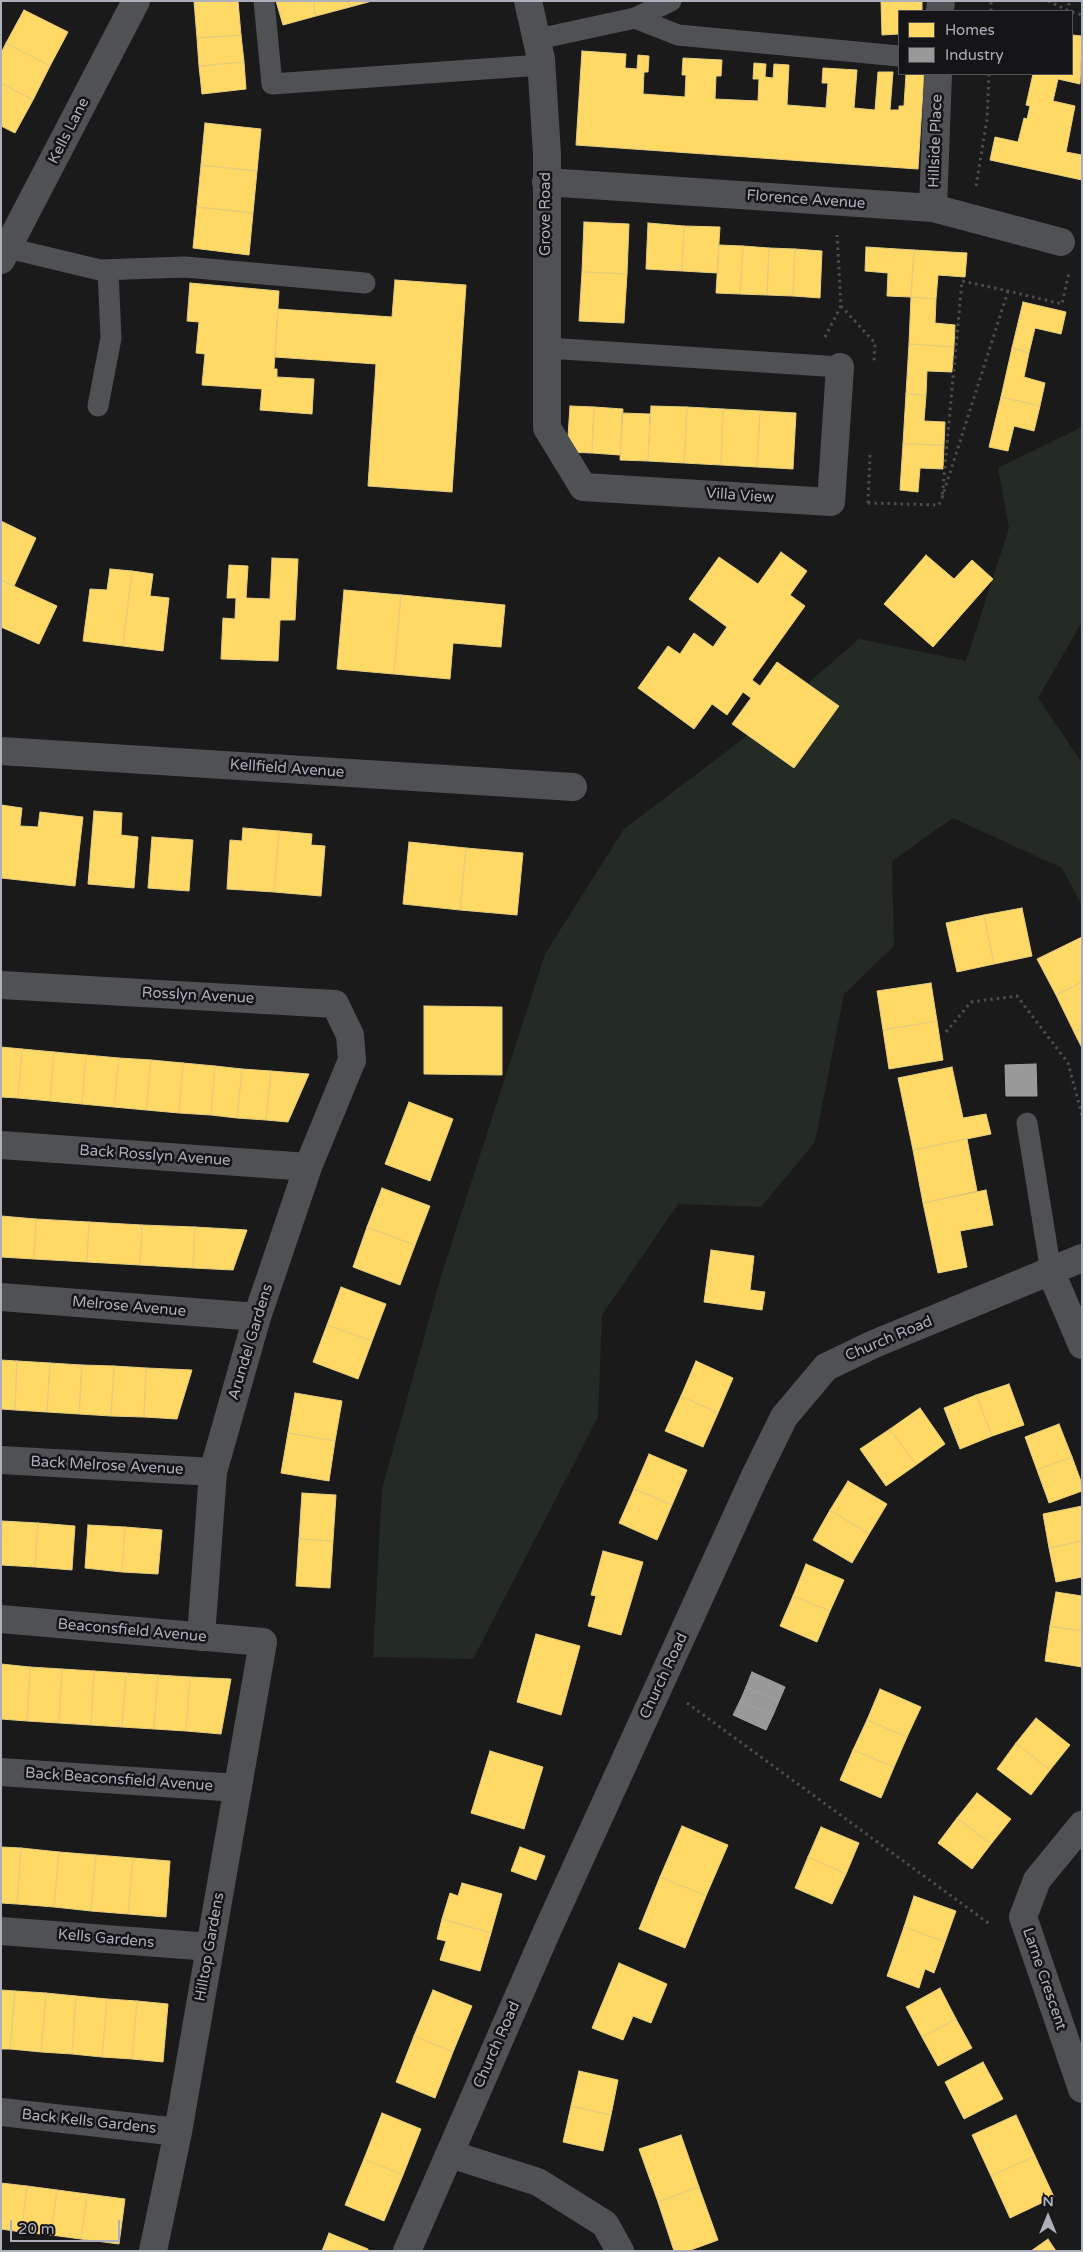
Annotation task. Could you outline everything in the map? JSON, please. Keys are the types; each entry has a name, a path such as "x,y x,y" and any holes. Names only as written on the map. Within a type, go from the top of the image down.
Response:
{"street":[{"name":"Kells Lane","path":"4,254 136,1"},
{"name":"Grove Road","path":"528,1 540,52 546,182 547,428"},
{"name":"Hillside Place","path":"933,208 938,75"},
{"name":"Florence Avenue","path":"546,182 933,208 1061,242"},
{"path":"831,502 840,367"},
{"name":"Villa View","path":"547,428 583,487 831,502"},
{"name":"Kellfield Avenue","path":"1,751 573,787"},
{"name":"Rosslyn Avenue","path":"1,985 334,1004 350,1035 352,1060"},
{"name":"Arundel Gardens","path":"201,1637 213,1472 257,1317 308,1167 352,1060"},
{"name":"Back Rosslyn Avenue","path":"1,1145 308,1167"},
{"name":"Church Road","path":"407,2251 547,1931 784,1417 826,1367 874,1344 1082,1258"},
{"path":"1051,1272 1082,1345"},
{"name":"Melrose Avenue","path":"1,1296 257,1317"},
{"name":"Back Melrose Avenue","path":"1,1460 213,1472"},
{"name":"Beaconsfield Avenue","path":"1,1619 264,1642"},
{"name":"Hilltop Gardens","path":"153,2251 178,2132 264,1642"},
{"name":"Back Beaconsfield Avenue","path":"1,1772 238,1788"},
{"name":"Larne Crescent","path":"1082,1825 1037,1880 1023,1917 1082,2089"},
{"name":"Kells Gardens","path":"1,1931 210,1947"},
{"name":"Back Kells Gardens","path":"1,2112 178,2132"},
{"path":"450,2154 538,2182 605,2224 620,2251"}],"lane":[{"path":"264,1 272,84 540,52 635,18 670,1"},
{"path":"635,18 678,35 898,56"},
{"path":"4,254 108,270 185,267 365,283"},
{"path":"98,406 111,338 108,270"},
{"path":"547,348 840,367"},
{"path":"1027,1123 1051,1272"}],"path":[{"path":"1048,1 1068,10"},
{"path":"970,219 987,119 989,75"},
{"path":"836,202 841,306 824,337 840,367"},
{"path":"942,498 962,281 1062,304 1070,270"},
{"path":"831,502 939,505 1008,291"},
{"path":"946,1032 971,1002 1017,996 1068,1063 1082,1115"},
{"path":"660,1684 997,1929"}],"shaded area":[{"path":"1082,427 1082,622 1038,698 1082,763 1082,905 1062,868 953,818 892,861 894,946 844,994 815,1142 761,1207 678,1204 602,1315 598,1417 473,1659 373,1657 382,1489 441,1276 545,954 624,829 748,735 859,639 966,661 1009,528 998,468"}],"building: Homes":[{"path":"194,1 238,1 241,35 197,38"},
{"path":"276,1 313,1 316,16 283,25"},
{"path":"313,1 349,1 350,7 316,16"},
{"path":"349,1 372,1 350,7"},
{"path":"881,1 922,1 922,10 898,10 898,34 882,35"},
{"path":"24,10 68,32 50,66 6,43"},
{"path":"241,35 244,62 199,66 197,38"},
{"path":"1073,35 1082,36 1080,84 1058,79 1053,101 1075,106 1066,152 1082,155 1082,180 990,160 995,137 1018,142 1024,118 1027,119 1030,106 1026,105 1033,75 1073,75"},
{"path":"6,43 50,66 33,100 1,83 1,53"},
{"path":"582,51 626,54 625,68 637,69 638,55 649,56 648,72 644,72 643,94 685,97 686,75 682,75 683,58 722,60 721,76 716,76 715,99 758,101 759,79 753,79 754,63 766,64 765,77 773,78 774,64 789,65 787,105 826,108 828,83 822,83 823,68 857,70 854,108 875,110 878,72 893,72 890,110 899,110 899,106 904,106 906,75 924,75 918,169 576,145"},
{"path":"244,62 246,89 202,94 199,66"},
{"path":"1,83 33,100 15,133 1,126"},
{"path":"205,123 261,129 257,171 201,165"},
{"path":"201,165 257,171 253,213 197,207"},
{"path":"197,207 253,213 249,255 193,248"},
{"path":"584,222 629,224 627,274 582,272"},
{"path":"648,223 684,226 682,271 646,269"},
{"path":"684,226 720,227 717,273 682,271"},
{"path":"719,245 743,246 740,294 716,293"},
{"path":"743,246 769,248 767,295 740,294"},
{"path":"866,247 914,250 911,297 887,296 888,273 865,271"},
{"path":"769,248 795,249 793,296 767,295"},
{"path":"795,249 822,251 820,298 793,296"},
{"path":"914,250 967,253 965,277 938,275 936,299 911,297"},
{"path":"582,272 627,274 624,323 579,321"},
{"path":"395,280 466,285 452,492 368,486 376,364 275,357 278,309 392,317"},
{"path":"190,283 279,291 274,369 277,369 277,377 314,379 312,414 260,410 262,389 202,385 205,354 196,353 199,322 187,321"},
{"path":"911,297 936,299 935,323 955,325 954,347 909,344"},
{"path":"1023,302 1066,312 1061,334 1035,328 1029,353 1012,348"},
{"path":"909,344 954,347 952,372 927,371 926,395 906,394"},
{"path":"1012,348 1029,353 1024,377 1045,383 1040,406 1001,397"},
{"path":"906,394 926,395 924,421 945,422 944,445 903,444"},
{"path":"1001,397 1040,406 1034,431 1014,426 1008,451 989,447"},
{"path":"570,406 594,407 592,453 567,452"},
{"path":"651,406 687,407 684,463 648,461"},
{"path":"594,407 623,409 620,455 592,453"},
{"path":"687,407 723,409 721,465 684,463"},
{"path":"723,409 760,411 757,467 721,465"},
{"path":"760,411 796,413 793,469 757,467"},
{"path":"622,413 650,414 648,461 620,460"},
{"path":"903,444 944,445 943,469 920,468 918,492 900,490"},
{"path":"1,521 36,538 14,586 1,580"},
{"path":"781,552 807,571 790,595 805,606 752,680 760,686 777,662 839,706 794,768 732,724 751,698 743,692 727,715 712,704 694,729 638,688 668,646 680,654 694,633 713,647 727,627 689,599 719,557 758,584"},
{"path":"926,555 954,579 972,560 993,579 933,647 884,604"},
{"path":"272,558 298,559 295,620 280,620 278,661 221,659 223,618 235,619 236,598 227,598 229,565 248,566 246,598 270,599"},
{"path":"110,569 132,571 123,646 83,641 90,589 107,590"},
{"path":"132,571 153,574 150,596 169,598 163,651 123,646"},
{"path":"1,580 57,606 39,644 1,627"},
{"path":"344,590 401,595 394,674 337,669"},
{"path":"401,595 505,605 501,647 453,643 450,679 394,674"},
{"path":"1,805 22,808 20,826 38,827 40,812 83,817 75,886 1,878"},
{"path":"94,811 122,813 121,835 138,837 134,888 88,884"},
{"path":"243,828 279,831 274,892 227,889 230,840 242,841"},
{"path":"279,831 312,834 311,845 325,846 321,896 274,892"},
{"path":"152,837 193,840 189,891 148,888"},
{"path":"409,842 466,848 460,910 403,904"},
{"path":"466,848 523,853 517,915 460,910"},
{"path":"1022,908 1032,956 994,964 984,915"},
{"path":"984,915 994,964 957,972 946,923"},
{"path":"1082,937 1082,982 1056,995 1037,959"},
{"path":"1082,982 1082,1028 1074,1032 1056,995"},
{"path":"931,983 937,1021 883,1030 877,991"},
{"path":"424,1006 502,1007 502,1075 424,1074"},
{"path":"937,1021 943,1060 889,1069 883,1030"},
{"path":"1082,1028 1082,1048 1074,1032"},
{"path":"1,1047 22,1049 18,1098 1,1097"},
{"path":"22,1049 54,1052 50,1101 18,1098"},
{"path":"54,1052 86,1055 82,1104 50,1101"},
{"path":"86,1055 119,1058 114,1107 82,1104"},
{"path":"119,1058 151,1060 146,1110 114,1107"},
{"path":"151,1060 183,1063 179,1113 146,1110"},
{"path":"183,1063 215,1066 211,1115 179,1113"},
{"path":"215,1066 242,1069 237,1118 211,1115"},
{"path":"952,1067 963,1118 986,1114 991,1134 913,1150 898,1078"},
{"path":"242,1069 271,1071 266,1120 237,1118"},
{"path":"271,1071 309,1074 288,1122 266,1120"},
{"path":"409,1102 453,1119 430,1181 385,1164"},
{"path":"967,1139 977,1191 923,1203 913,1150"},
{"path":"382,1188 430,1206 415,1245 367,1227"},
{"path":"986,1190 993,1225 960,1231 967,1267 938,1273 923,1203"},
{"path":"1,1216 36,1219 34,1259 1,1257"},
{"path":"36,1219 89,1222 87,1262 34,1259"},
{"path":"89,1222 142,1225 140,1265 87,1262"},
{"path":"142,1225 195,1227 193,1268 140,1265"},
{"path":"195,1227 247,1230 233,1270 193,1268"},
{"path":"367,1227 415,1245 400,1285 353,1267"},
{"path":"711,1250 754,1256 750,1290 765,1292 762,1310 704,1302"},
{"path":"341,1287 386,1304 372,1341 327,1325"},
{"path":"327,1325 372,1341 358,1379 313,1362"},
{"path":"1,1360 17,1361 15,1410 1,1409"},
{"path":"17,1361 50,1363 47,1412 15,1410"},
{"path":"696,1361 733,1378 718,1413 681,1396"},
{"path":"50,1363 82,1365 79,1414 47,1412"},
{"path":"82,1365 114,1366 111,1416 79,1414"},
{"path":"114,1366 146,1368 144,1417 111,1416"},
{"path":"146,1368 192,1370 177,1419 144,1417"},
{"path":"1009,1384 1024,1425 992,1436 976,1395"},
{"path":"295,1393 342,1401 335,1441 288,1433"},
{"path":"976,1395 992,1436 960,1449 944,1408"},
{"path":"681,1396 718,1413 703,1447 665,1431"},
{"path":"920,1408 945,1444 916,1465 890,1429"},
{"path":"1059,1424 1072,1457 1037,1470 1025,1437"},
{"path":"890,1429 916,1465 886,1486 860,1449"},
{"path":"288,1433 335,1441 329,1481 281,1473"},
{"path":"649,1454 687,1470 672,1505 634,1489"},
{"path":"1072,1457 1082,1484 1082,1491 1049,1503 1037,1470"},
{"path":"848,1481 887,1504 869,1534 830,1510"},
{"path":"634,1489 672,1505 657,1540 619,1523"},
{"path":"302,1493 336,1495 333,1541 299,1539"},
{"path":"1082,1506 1082,1541 1049,1548 1043,1514"},
{"path":"830,1510 869,1534 852,1563 813,1540"},
{"path":"2,1521 38,1523 35,1567 1,1565"},
{"path":"38,1523 75,1526 72,1570 35,1567"},
{"path":"88,1525 125,1527 122,1572 85,1568"},
{"path":"125,1527 162,1530 158,1574 122,1572"},
{"path":"299,1539 333,1541 330,1588 296,1586"},
{"path":"1082,1541 1082,1577 1056,1582 1049,1548"},
{"path":"603,1551 643,1562 621,1635 588,1626 596,1596 591,1595"},
{"path":"806,1564 844,1580 830,1611 793,1596"},
{"path":"1056,1592 1082,1596 1082,1631 1050,1626"},
{"path":"793,1596 830,1611 817,1642 780,1626"},
{"path":"1050,1626 1082,1631 1082,1667 1045,1661"},
{"path":"536,1634 580,1646 561,1715 517,1702"},
{"path":"1,1664 30,1667 27,1721 1,1719"},
{"path":"30,1667 62,1669 59,1723 27,1721"},
{"path":"62,1669 94,1671 91,1725 59,1723"},
{"path":"94,1671 126,1673 122,1727 91,1725"},
{"path":"126,1673 158,1675 154,1729 122,1727"},
{"path":"158,1675 190,1677 186,1731 154,1729"},
{"path":"190,1677 231,1679 221,1734 186,1731"},
{"path":"880,1689 921,1707 907,1737 867,1720"},
{"path":"1036,1718 1070,1745 1050,1770 1016,1743"},
{"path":"867,1720 907,1737 894,1767 853,1750"},
{"path":"1016,1743 1050,1770 1031,1795 997,1769"},
{"path":"853,1750 894,1767 881,1798 840,1780"},
{"path":"490,1751 543,1767 524,1829 471,1813"},
{"path":"977,1793 1011,1819 991,1844 957,1818"},
{"path":"957,1818 991,1844 972,1869 938,1843"},
{"path":"682,1826 728,1845 706,1896 660,1877"},
{"path":"821,1827 859,1843 846,1874 808,1857"},
{"path":"1,1847 21,1848 17,1904 1,1903"},
{"path":"520,1847 545,1856 536,1880 511,1871"},
{"path":"21,1848 59,1852 54,1907 17,1904"},
{"path":"59,1852 96,1855 91,1911 54,1907"},
{"path":"96,1855 133,1858 128,1914 91,1911"},
{"path":"808,1857 846,1874 832,1904 795,1888"},
{"path":"133,1858 170,1861 166,1917 128,1914"},
{"path":"660,1877 706,1896 685,1948 639,1929"},
{"path":"462,1883 502,1894 491,1933 442,1919 450,1893 458,1896"},
{"path":"914,1896 956,1911 945,1942 904,1927"},
{"path":"442,1919 491,1933 480,1971 440,1960 446,1941 437,1939"},
{"path":"904,1927 945,1942 934,1973 925,1969 919,1988 887,1976"},
{"path":"619,1963 667,1984 651,2023 633,2016 623,2040 592,2028"},
{"path":"940,1988 956,2019 922,2037 906,2007"},
{"path":"1,1990 15,1991 10,2049 1,2049"},
{"path":"433,1990 472,2006 453,2052 414,2036"},
{"path":"15,1991 46,1993 41,2052 10,2049"},
{"path":"46,1993 76,1996 72,2054 41,2052"},
{"path":"76,1996 107,1999 102,2057 72,2054"},
{"path":"107,1999 137,2001 132,2059 102,2057"},
{"path":"137,2001 168,2004 163,2062 132,2059"},
{"path":"956,2019 972,2048 938,2066 922,2037"},
{"path":"414,2036 453,2052 435,2098 396,2082"},
{"path":"983,2062 1003,2099 964,2119 945,2082"},
{"path":"579,2071 618,2080 611,2115 571,2106"},
{"path":"571,2106 611,2115 603,2151 563,2142"},
{"path":"382,2113 421,2129 403,2175 364,2159"},
{"path":"1016,2115 1035,2156 991,2176 972,2135"},
{"path":"681,2135 699,2187 658,2202 639,2149"},
{"path":"1035,2156 1054,2197 1010,2218 991,2176"},
{"path":"364,2159 403,2175 384,2221 345,2205"},
{"path":"1,2183 27,2186 21,2232 1,2229"},
{"path":"27,2186 57,2190 51,2235 21,2232"},
{"path":"699,2187 718,2240 688,2251 674,2251 658,2202"},
{"path":"57,2190 87,2194 81,2239 51,2235"},
{"path":"87,2194 125,2199 119,2244 81,2239"},
{"path":"329,2233 368,2249 368,2251 322,2251"},
{"path":"1048,2239 1056,2251 1031,2251"}],"building: Industry":[{"path":"1036,1064 1037,1096 1006,1096 1005,1065"},
{"path":"752,1672 785,1687 779,1701 746,1687"},
{"path":"746,1687 779,1701 773,1715 740,1701"},
{"path":"740,1701 773,1715 766,1730 733,1715"}]}
